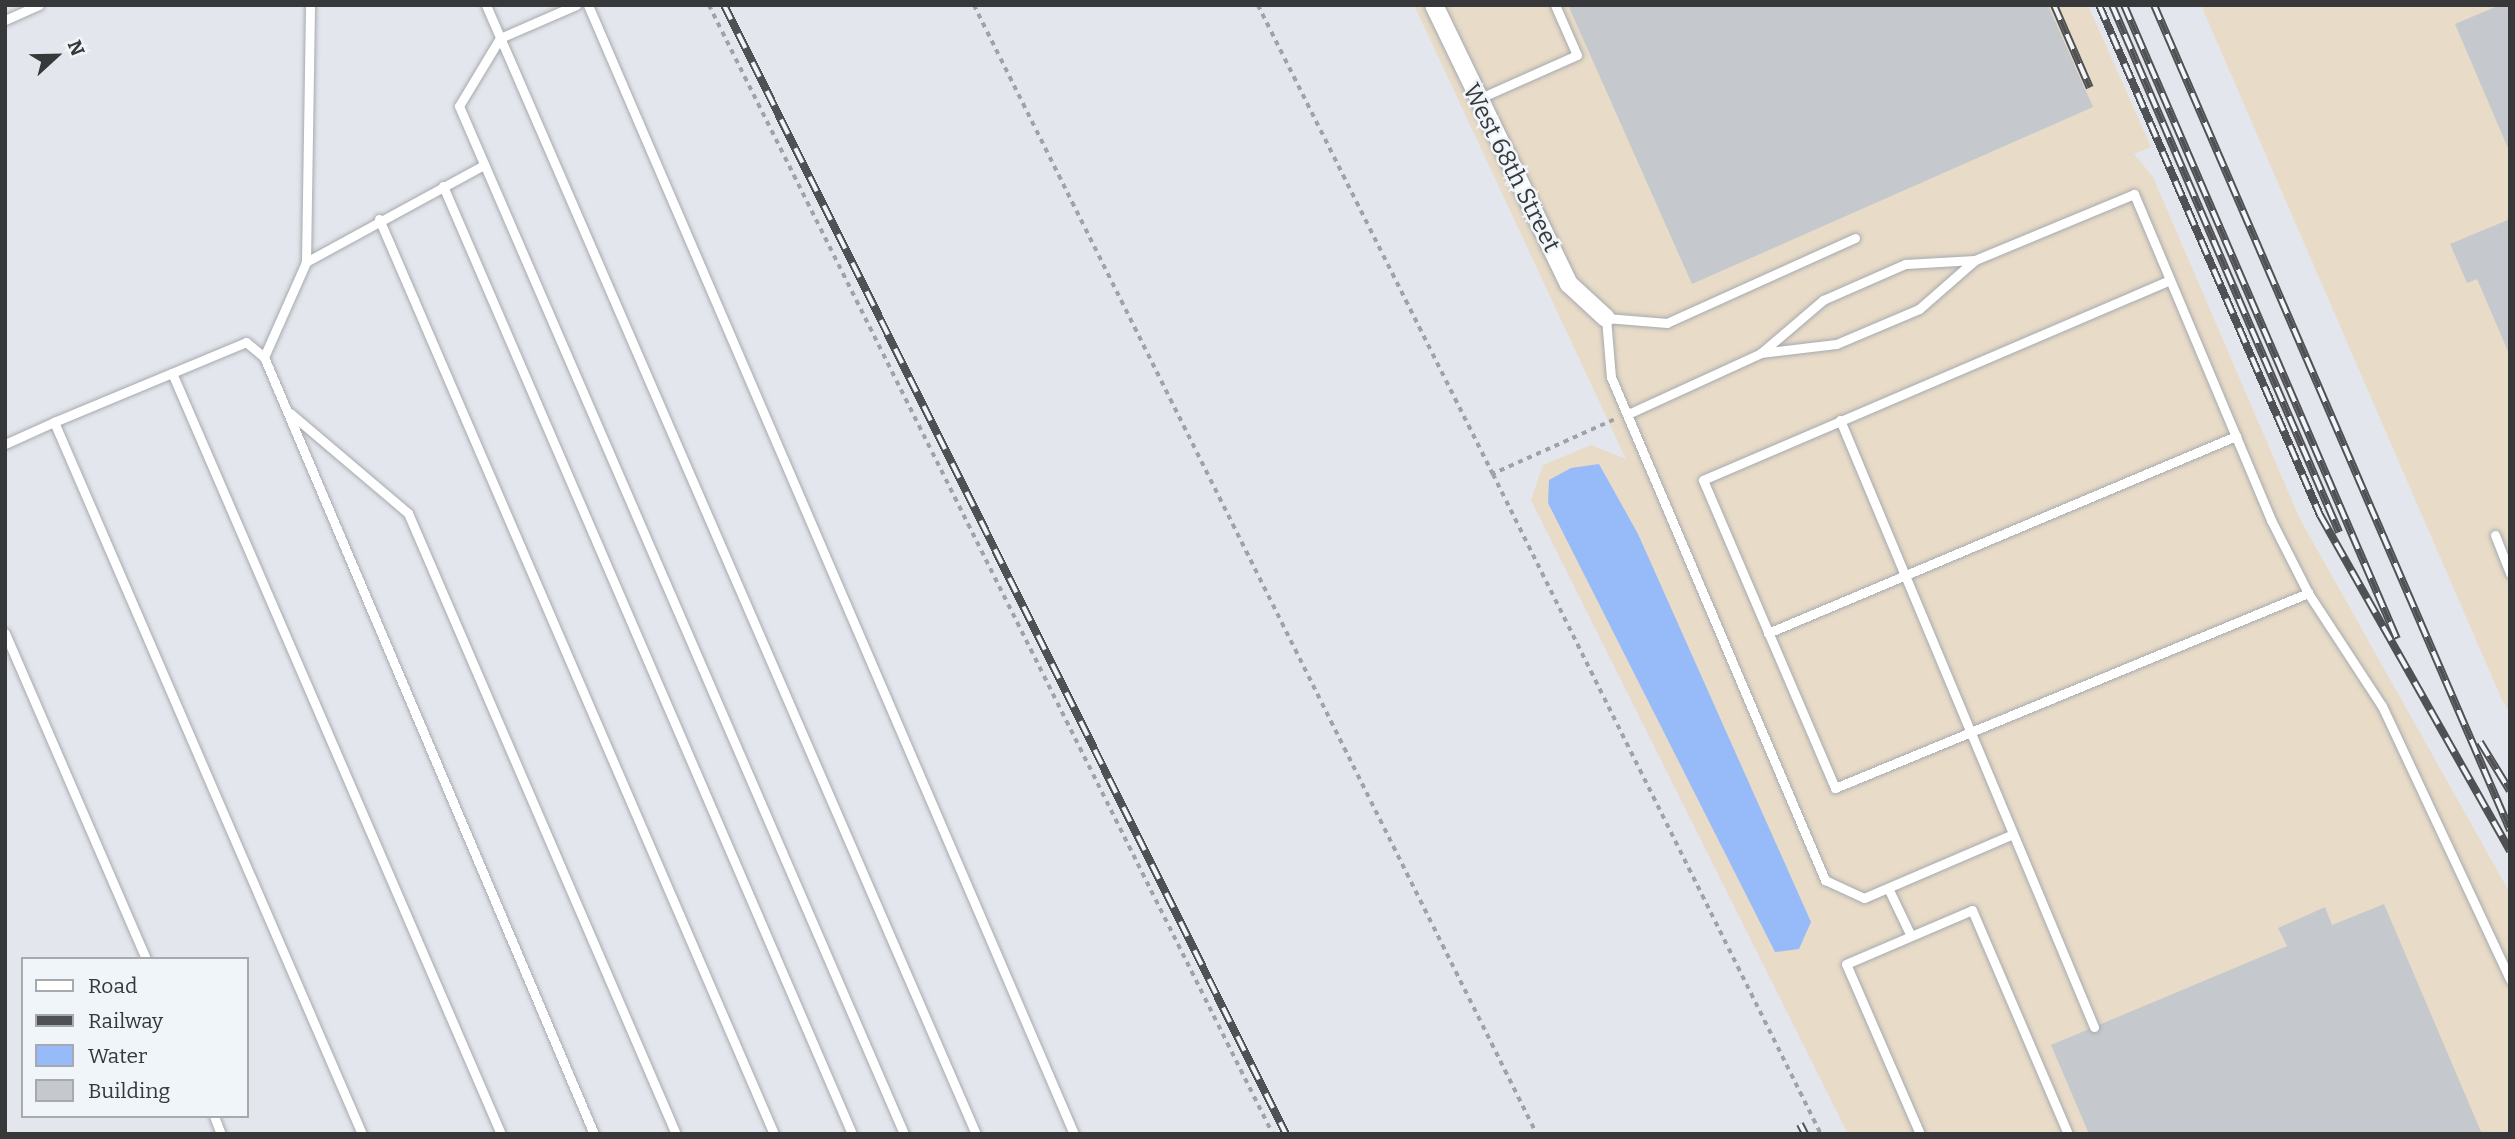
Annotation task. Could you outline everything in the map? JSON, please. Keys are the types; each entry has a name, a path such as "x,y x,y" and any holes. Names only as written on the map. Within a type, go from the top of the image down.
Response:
{"street":[{"name":"West 68th Street","path":"1434,5 1476,100 1569,284 1606,318"}],"lane":[{"path":"5,20 39,5"},
{"path":"301,5 310,18"},
{"path":"264,357 306,262 310,5"},
{"path":"486,5 976,1134"},
{"path":"576,5 500,38 459,106 904,1134"},
{"path":"587,5 1074,1134"},
{"path":"1476,100 1577,55 1555,5"},
{"path":"306,262 379,219 484,165"},
{"path":"443,186 852,1134"},
{"path":"1628,414 1761,354 1836,344 1920,309 1975,260 2134,194 2236,436 2308,593 2382,706 2510,979"},
{"path":"379,219 774,1134"},
{"path":"1855,238 1667,323 1606,318 1611,377 1825,880 1864,898 2012,834"},
{"path":"1761,354 1823,300 1905,264 1975,260"},
{"path":"2170,280 1703,480 1835,788 1970,730 2308,593"},
{"path":"5,444 246,342 264,357 594,1134"},
{"path":"172,373 500,1134"},
{"path":"287,411 408,513 676,1134"},
{"path":"1840,420 2094,1027"},
{"path":"54,422 362,1134"},
{"path":"1768,633 2236,436"},
{"path":"2495,535 2510,573"},
{"path":"5,633 10,657 145,957"},
{"path":"1888,888 1910,936"},
{"path":"1920,1134 1846,964 1972,910 2068,1134"}],"path":[{"path":"709,5 1273,1134"},
{"path":"974,5 1537,1134"},
{"path":"1258,5 1821,1134"},
{"path":"1493,474 1628,414"}],"shaded area":[{"path":"1414,5 2088,5 2151,147 2134,154 2153,177 2300,519 2510,893 2510,1134 1848,1134 1531,500 1543,465 1591,445 1626,459"},
{"path":"2201,5 2510,5 2510,713 2502,700"}],"water":[{"path":"1599,464 1638,534 1811,922 1799,949 1775,952 1548,503 1549,480 1571,468"}],"building":[{"path":"1568,5 2048,5 2093,107 1692,284"},
{"path":"2500,5 2510,5 2510,153 2455,24"},
{"path":"2510,219 2510,356 2477,279 2467,283 2450,244"},
{"path":"2384,904 2482,1134 2089,1134 2051,1045 2287,946 2278,928 2325,907 2332,925"}],"railway":[{"path":"724,5 1286,1134"},
{"path":"2054,5 2090,88"},
{"path":"2099,5 2320,515 2510,851"},
{"path":"2112,5 2339,532"},
{"path":"2124,5 2397,639"},
{"path":"2154,5 2510,830"},
{"path":"2480,742 2510,791"},
{"path":"1800,1124 1805,1134"}]}
